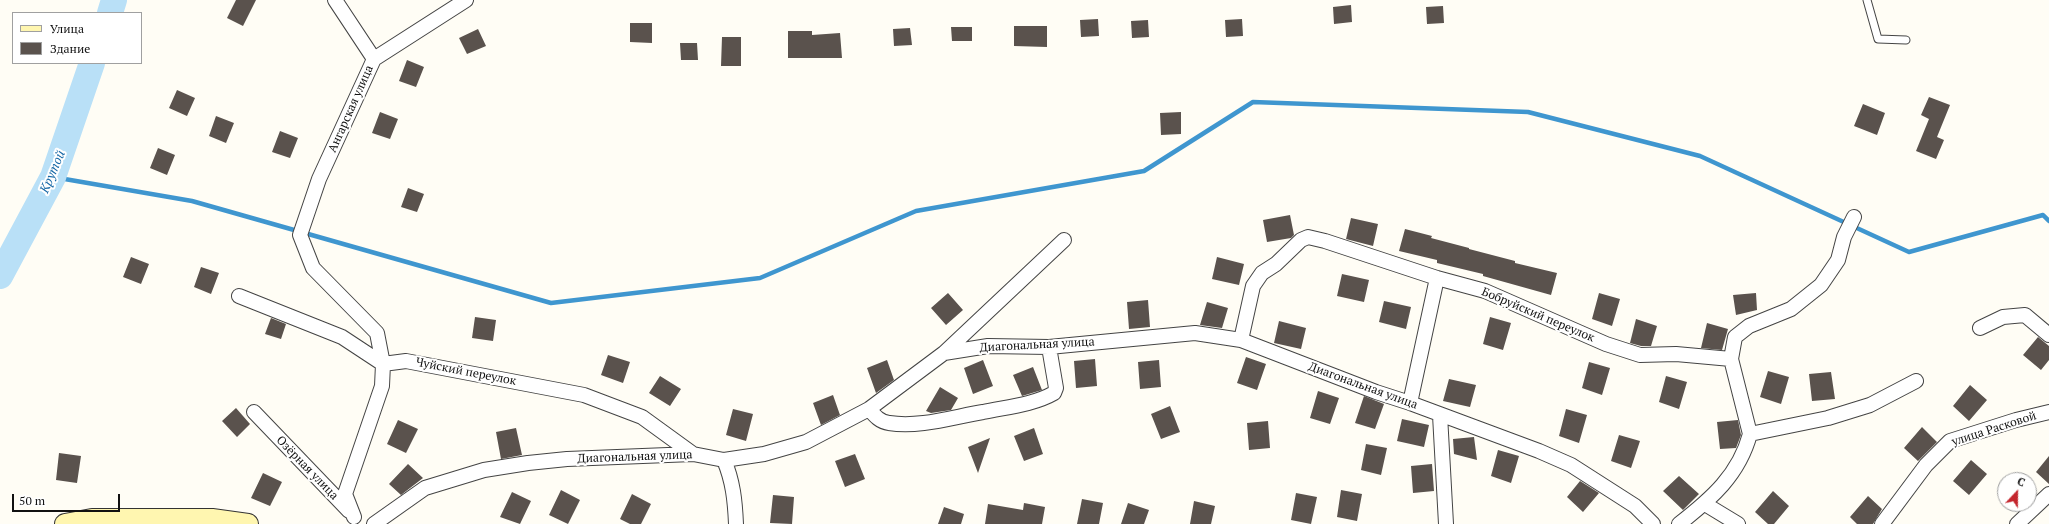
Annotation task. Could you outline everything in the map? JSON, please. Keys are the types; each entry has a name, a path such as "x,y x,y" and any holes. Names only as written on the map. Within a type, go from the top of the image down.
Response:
{"main road":[{"path":"65,524 92,519 212,519 248,524"}],"street":[{"name":"Ангарская улица","path":"335,0 374,59 320,179 300,236 313,268 377,333 383,364 382,386 345,494 357,520"},
{"path":"374,59 466,0"},
{"path":"1679,524 1705,504 1736,469 1746,449 1750,434 1731,359 1735,337 1749,326 1791,309 1821,285 1838,260 1844,237 1854,216"},
{"name":"Бобруйский переулок","path":"1241,340 1253,286 1262,273 1276,264 1302,240 1308,237 1325,241 1437,278 1485,291 1606,344 1640,355 1676,354 1731,359"},
{"path":"944,353 1064,240"},
{"path":"1410,403 1437,278"},
{"path":"239,296 342,337 383,364"},
{"path":"1980,328 2003,317 2025,315 2049,335"},
{"name":"Диагональная улица","path":"374,524 426,488 484,470 528,462 567,459 693,454 724,460 764,454 806,442 869,409 944,353 988,346 1049,347 1195,334 1241,340 1376,392 1410,403 1539,451 1571,465 1635,506 1653,524"},
{"path":"869,409 881,421 889,423 918,424 1046,397 1054,393 1056,388 1049,347"},
{"name":"Чуйский переулок","path":"383,364 406,360 584,395 642,417 693,454"},
{"path":"1750,434 1828,418 1870,405 1916,381"},
{"name":"Озёрная улица","path":"254,412 357,520"},
{"name":"улица Расковой","path":"1882,524 1926,465 1950,441 2016,420 2049,412"},
{"path":"1440,415 1446,524"},
{"path":"724,460 730,473 735,500 736,524"},
{"path":"2017,524 2049,494"},
{"path":"1705,504 1738,524"}],"lane":[{"path":"1867,0 1878,39 1906,40"}],"building":[{"path":"236,0 256,0 243,26 227,18"},
{"path":"1351,5 1352,22 1334,24 1333,7"},
{"path":"1443,6 1444,23 1427,24 1426,7"},
{"path":"1098,19 1099,36 1081,37 1080,20"},
{"path":"1242,19 1243,36 1226,37 1225,20"},
{"path":"1148,20 1149,37 1132,38 1131,21"},
{"path":"630,23 652,23 652,43 630,42"},
{"path":"1014,26 1047,26 1047,47 1014,46"},
{"path":"951,27 972,27 972,41 952,41"},
{"path":"910,28 912,45 894,46 893,29"},
{"path":"478,29 486,46 467,54 459,38"},
{"path":"788,31 812,31 812,35 840,33 842,58 788,58"},
{"path":"722,37 741,37 741,66 721,66"},
{"path":"680,43 697,43 698,60 681,60"},
{"path":"407,60 424,67 416,87 399,81"},
{"path":"177,90 195,98 187,116 169,108"},
{"path":"1929,97 1950,105 1937,137 1944,140 1936,159 1916,151 1929,119 1921,115"},
{"path":"1863,104 1885,113 1877,135 1854,126"},
{"path":"380,112 398,119 390,139 372,133"},
{"path":"1181,112 1181,134 1161,135 1160,113"},
{"path":"216,116 234,123 226,143 209,136"},
{"path":"280,131 298,138 290,158 272,152"},
{"path":"158,148 175,155 167,175 150,168"},
{"path":"408,188 424,194 417,212 401,207"},
{"path":"1290,215 1294,235 1291,238 1267,242 1263,220"},
{"path":"1351,218 1378,224 1373,246 1346,239"},
{"path":"1405,229 1432,236 1431,238 1515,261 1515,263 1557,273 1551,295 1483,276 1483,274 1437,263 1437,260 1399,251"},
{"path":"131,257 149,264 141,284 123,277"},
{"path":"1217,257 1244,264 1239,285 1212,279"},
{"path":"201,267 219,273 211,294 194,287"},
{"path":"1342,274 1369,280 1364,302 1337,296"},
{"path":"948,293 963,310 946,325 931,308"},
{"path":"1599,293 1620,299 1612,326 1592,319"},
{"path":"1756,293 1757,310 1736,315 1733,295"},
{"path":"1148,300 1150,327 1129,329 1127,302"},
{"path":"1384,301 1411,307 1406,329 1379,322"},
{"path":"1207,302 1228,308 1222,328 1200,325"},
{"path":"475,317 496,320 493,341 472,338"},
{"path":"1490,317 1511,323 1503,350 1483,344"},
{"path":"271,318 286,324 281,339 265,334"},
{"path":"1636,319 1657,326 1651,346 1641,346 1630,343"},
{"path":"1279,321 1306,328 1301,349 1274,343"},
{"path":"1707,323 1728,329 1722,350 1701,348"},
{"path":"2038,337 2049,346 2049,360 2041,370 2023,355"},
{"path":"608,355 630,362 623,383 601,375"},
{"path":"1246,357 1266,364 1257,390 1237,383"},
{"path":"1095,359 1097,386 1076,388 1074,361"},
{"path":"887,360 894,380 876,393 867,368"},
{"path":"983,360 993,386 973,394 964,368"},
{"path":"1159,360 1161,387 1140,389 1138,362"},
{"path":"1589,362 1610,368 1602,395 1582,388"},
{"path":"1033,367 1042,390 1022,396 1013,375"},
{"path":"1768,371 1789,377 1781,404 1760,397"},
{"path":"1831,372 1835,399 1812,401 1809,374"},
{"path":"660,376 681,389 670,406 649,393"},
{"path":"1666,376 1687,382 1679,409 1659,402"},
{"path":"1449,379 1476,385 1470,407 1443,401"},
{"path":"1970,385 1987,400 1969,421 1953,406"},
{"path":"940,387 958,398 951,410 931,413 926,411"},
{"path":"1318,391 1339,398 1330,424 1310,418"},
{"path":"833,395 840,415 821,425 813,403"},
{"path":"1364,396 1384,404 1375,429 1355,423"},
{"path":"1170,406 1180,432 1161,439 1151,414"},
{"path":"236,408 250,424 237,437 222,421"},
{"path":"733,409 753,414 746,441 726,435"},
{"path":"1566,409 1587,415 1579,443 1559,436"},
{"path":"1402,419 1429,425 1424,447 1397,441"},
{"path":"398,420 418,429 406,453 387,444"},
{"path":"1738,420 1741,435 1736,448 1720,449 1717,422"},
{"path":"1268,421 1270,448 1249,450 1247,423"},
{"path":"1922,427 1937,442 1918,461 1904,448"},
{"path":"516,428 522,455 501,459 496,432"},
{"path":"1034,428 1043,454 1024,461 1014,436"},
{"path":"1619,435 1640,441 1631,468 1611,461"},
{"path":"1474,437 1477,460 1454,454 1453,439"},
{"path":"990,438 978,473 968,447"},
{"path":"1366,444 1387,448 1381,475 1361,470"},
{"path":"1498,450 1519,456 1511,483 1491,476"},
{"path":"59,453 81,456 77,483 56,480"},
{"path":"855,454 865,479 845,487 835,461"},
{"path":"2049,456 2049,484 2036,472"},
{"path":"1971,460 1987,474 1969,495 1953,481"},
{"path":"408,464 423,478 401,495 389,484"},
{"path":"1432,464 1434,491 1413,493 1411,466"},
{"path":"263,473 282,482 270,506 251,498"},
{"path":"1679,476 1699,494 1683,510 1663,491"},
{"path":"1580,481 1599,493 1583,512 1567,497"},
{"path":"561,490 580,500 568,524 549,515"},
{"path":"1341,490 1362,494 1357,521 1337,517"},
{"path":"1773,491 1789,506 1774,524 1768,524 1755,512"},
{"path":"512,492 531,501 520,524 500,517"},
{"path":"1296,493 1317,497 1311,524 1291,520"},
{"path":"632,494 651,504 641,524 630,524 620,519"},
{"path":"773,495 794,497 792,524 770,523"},
{"path":"1868,496 1882,509 1873,524 1857,524 1850,517"},
{"path":"1082,499 1103,503 1099,524 1077,524"},
{"path":"1194,501 1215,506 1211,524 1190,524"},
{"path":"1024,503 1045,507 1042,524 985,524 988,504 1023,510"},
{"path":"1128,503 1149,510 1144,524 1121,524"},
{"path":"944,507 964,514 961,524 938,524"}],"waterway":[{"name":"Крутой","path":"110,12 114,0"},
{"name":"Крутой","path":"0,276 53,177 92,64"},
{"path":"53,177 192,201 551,303 760,278 916,211 1144,171 1253,102 1528,112 1700,156 1909,252 2043,215 2049,221"}]}
